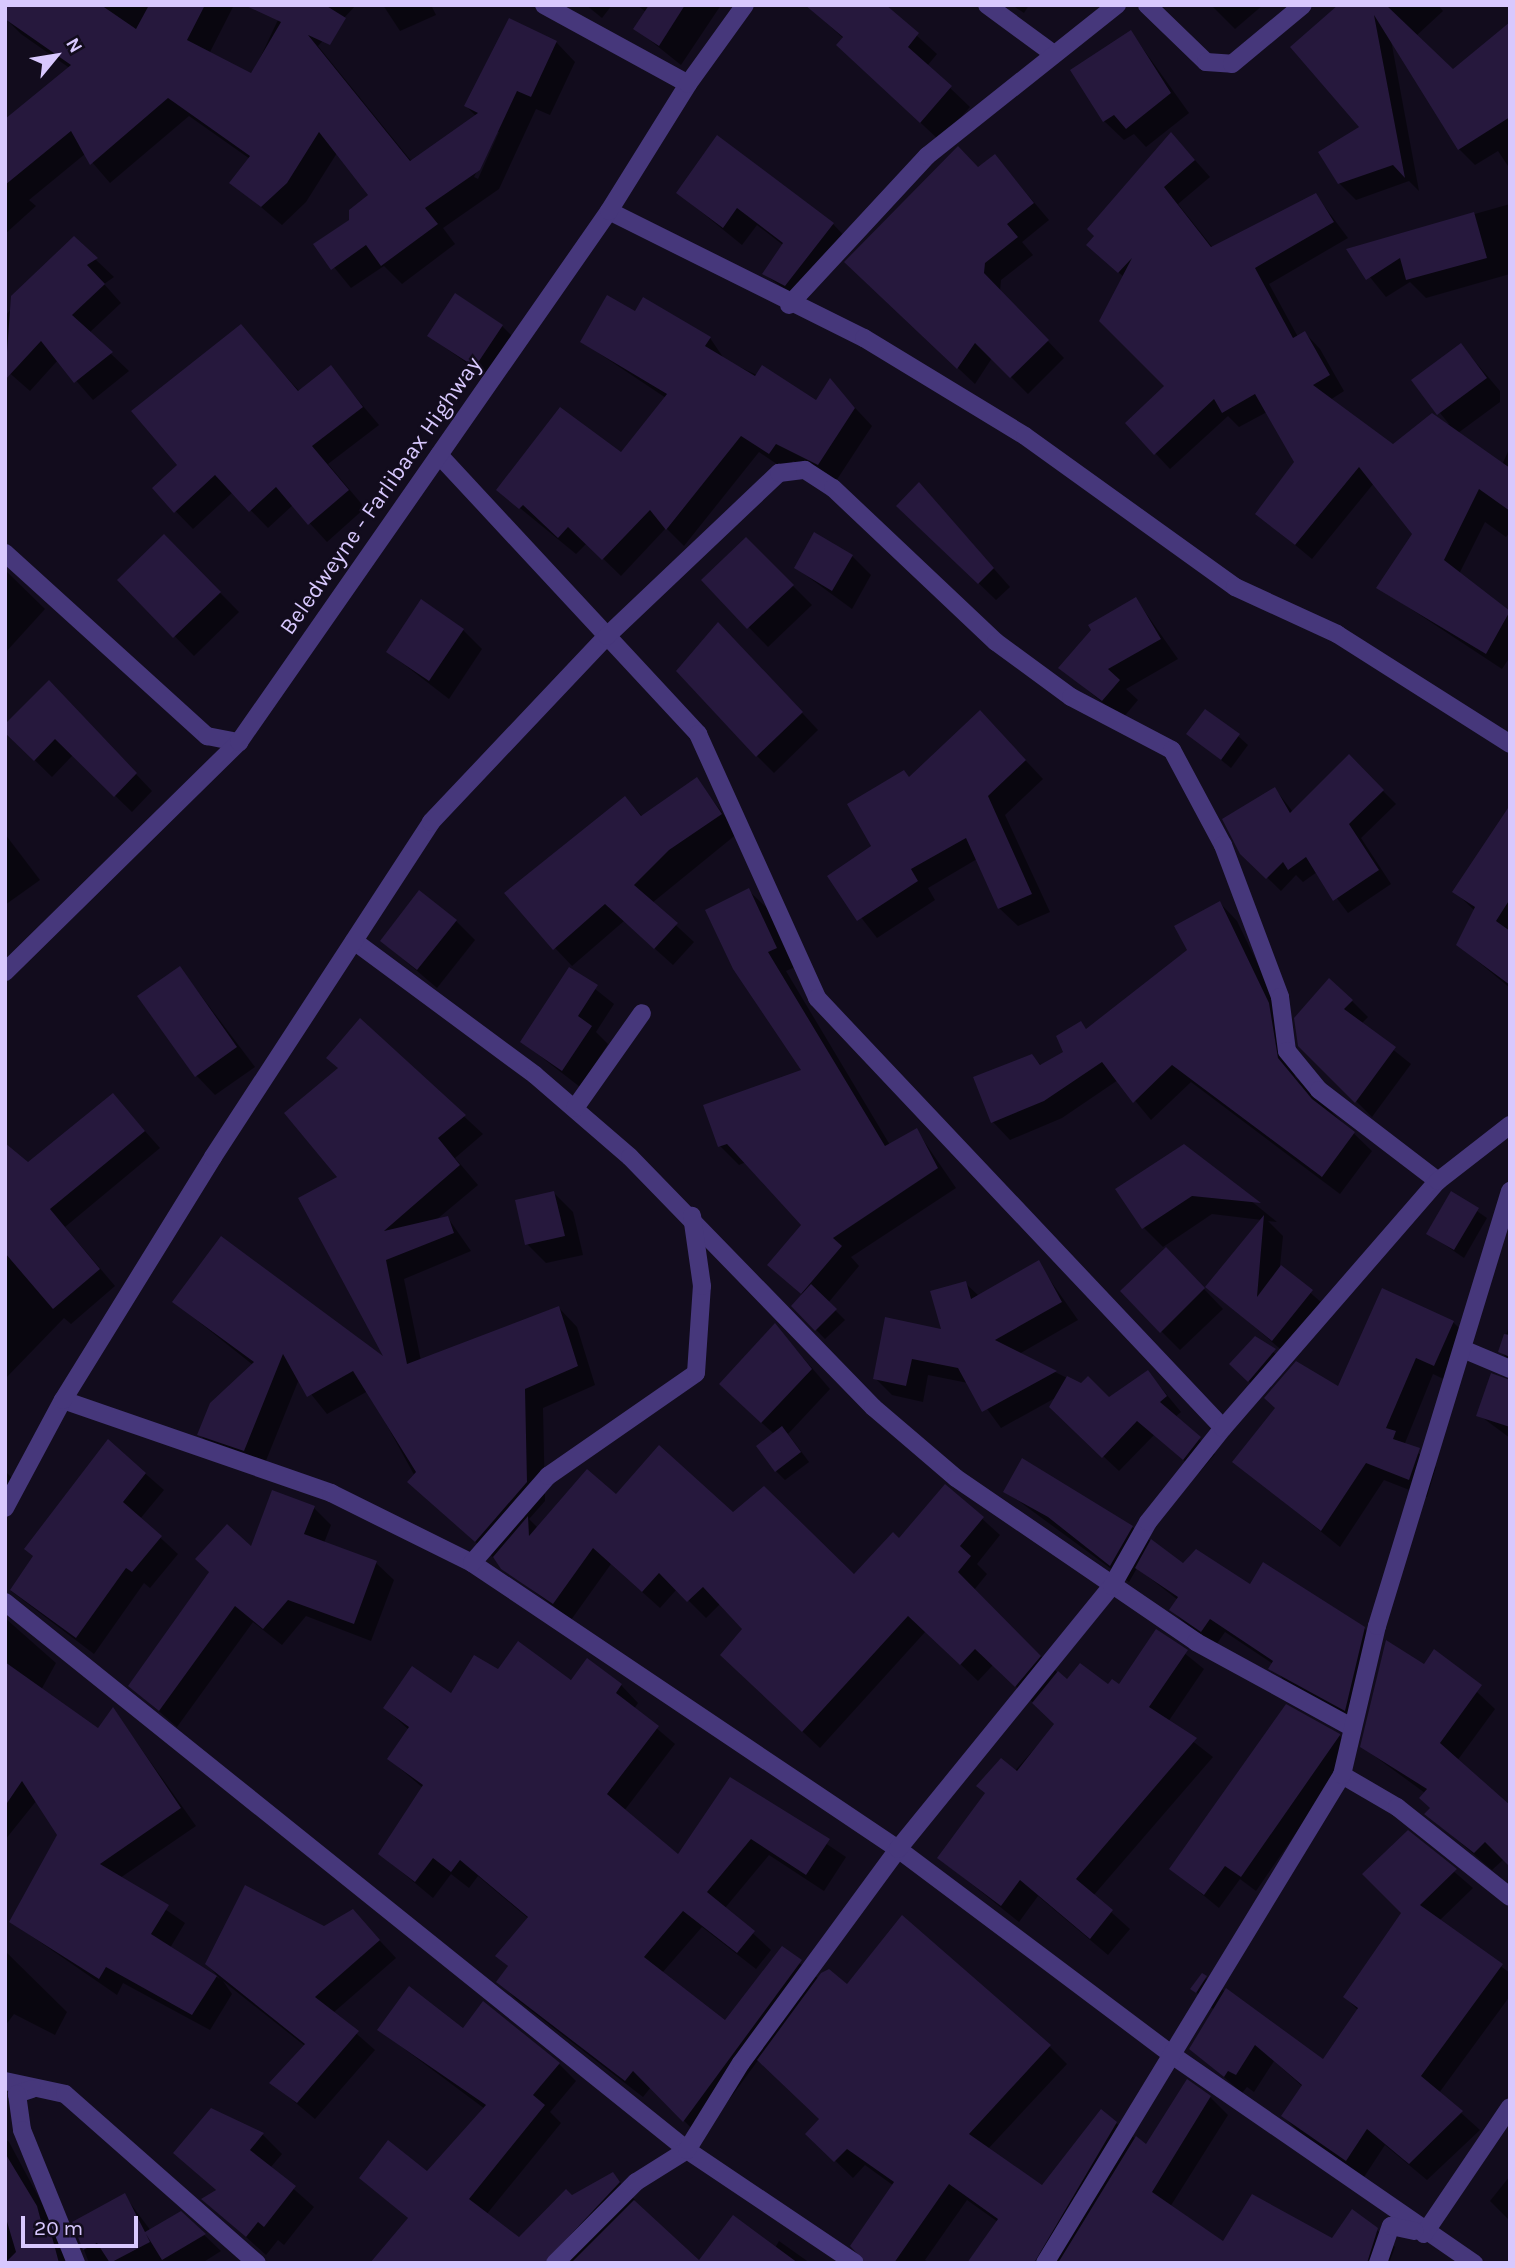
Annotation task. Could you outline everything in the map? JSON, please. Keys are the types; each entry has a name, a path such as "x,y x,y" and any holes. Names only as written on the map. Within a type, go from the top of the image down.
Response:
{"street":[{"path":"544,5 688,84"},
{"name":"Beledweyne - Farlibaax Highway","path":"5,972 239,742 610,211 688,84 745,5"},
{"path":"987,5 1051,52"},
{"path":"789,305 927,156 1051,52 1117,5"},
{"path":"1147,5 1206,62 1232,64 1303,5"},
{"path":"610,211 789,305 864,338 1025,436 1235,587 1337,634 1510,744"},
{"path":"439,455 698,733 817,998 1223,1428"},
{"path":"5,1508 63,1399 431,822 607,636 779,473 805,470 833,488 996,642 1071,697 1172,750 1223,845 1280,997 1287,1051 1319,1090 1438,1181"},
{"path":"5,553 207,736 239,742"},
{"path":"354,941 575,1108 692,1216 873,1407 956,1478 1196,1642 1351,1727"},
{"path":"575,1108 642,1013"},
{"path":"555,2263 636,2182 687,2150 741,2063 898,1849 1112,1586 1148,1522 1223,1428 1438,1181 1510,1125"},
{"path":"1045,2263 1342,1775 1351,1727 1510,1191"},
{"path":"472,1563 548,1476 696,1373 702,1286 692,1216"},
{"path":"1465,1350 1510,1369"},
{"path":"63,1399 331,1493 472,1563 898,1849 1172,2055 1424,2234 1474,2263"},
{"path":"5,1602 687,2150 855,2263"},
{"path":"1342,1775 1397,1807 1510,1897"},
{"path":"5,2081 32,2089 65,2094 257,2263"},
{"path":"32,2089 17,2094 22,2130 76,2263"},
{"path":"1424,2234 1510,2107"},
{"path":"1377,2263 1391,2226 1424,2234"}],"building":[{"path":"5,5 101,5 136,29 149,5 205,5 187,40 251,73 281,22 244,5 325,5 346,18 330,45 308,35 410,161 478,113 464,106 509,18 557,41 531,97 517,91 480,170 425,208 438,224 381,266 366,245 331,270 313,244 349,220 349,210 368,195 319,132 287,183 261,207 229,183 250,156 168,98 90,165 71,131 5,185 5,119 71,65 5,19"},
{"path":"649,5 685,5 659,46 633,29"},
{"path":"805,5 886,5 919,33 908,47 952,86 920,123 836,45 843,37"},
{"path":"1338,5 1386,5 1453,69 1510,22 1510,117 1458,150 1374,15 1405,178 1393,165 1338,184 1318,152 1359,127 1290,47"},
{"path":"1131,30 1171,93 1126,129 1114,115 1103,122 1070,70"},
{"path":"1171,132 1195,160 1164,187 1211,247 1316,193 1334,222 1255,268 1293,338 1305,331 1330,375 1313,385 1393,444 1432,413 1510,468 1510,511 1479,489 1444,560 1510,611 1486,654 1376,588 1412,534 1359,467 1295,545 1255,514 1294,462 1255,394 1222,413 1214,399 1154,455 1125,423 1164,386 1099,321 1132,258 1118,273 1086,245 1094,236 1087,229"},
{"path":"717,135 834,223 785,286 762,274 783,243 737,208 723,228 676,193"},
{"path":"958,146 978,167 995,154 1034,203 1007,224 1018,237 985,263 984,273 1049,340 1010,378 975,343 957,369 844,262"},
{"path":"1474,212 1487,258 1406,280 1400,258 1366,280 1346,249"},
{"path":"74,236 98,258 87,265 105,284 72,315 113,352 74,383 41,341 5,380 11,296"},
{"path":"455,293 503,325 475,367 427,336"},
{"path":"607,295 635,311 643,297 711,337 705,346 755,376 762,365 816,400 830,378 855,408 818,465 776,444 769,454 741,436 666,530 650,510 602,560 568,527 558,538 523,505 519,509 496,490 560,407 621,452 667,394 580,342"},
{"path":"241,324 298,391 331,365 363,407 312,446 349,490 308,525 276,487 249,512 215,475 174,513 152,488 177,465 131,411"},
{"path":"1461,343 1487,378 1437,415 1411,380"},
{"path":"919,482 994,568 978,584 896,506"},
{"path":"814,532 853,555 832,591 794,568"},
{"path":"164,534 221,592 173,638 117,580"},
{"path":"746,537 794,585 747,629 701,580"},
{"path":"1136,597 1161,639 1108,669 1120,680 1102,701 1058,668 1091,630 1088,625"},
{"path":"421,599 464,629 429,681 386,652"},
{"path":"718,622 803,712 756,757 676,671"},
{"path":"49,680 137,773 114,797 55,739 34,761 5,733 5,724"},
{"path":"1205,709 1240,734 1221,760 1186,734"},
{"path":"980,710 1026,760 988,796 1032,894 998,909 966,838 911,869 918,881 857,921 827,876 871,846 847,804 904,770 909,777"},
{"path":"1349,754 1384,790 1349,824 1379,870 1333,901 1306,857 1288,870 1283,862 1266,879 1240,854 1222,819 1275,787 1290,813"},
{"path":"697,777 722,814 669,850 634,885 678,923 654,949 605,904 553,950 504,893 625,796 641,816"},
{"path":"1510,805 1510,899 1496,921 1510,931 1510,985 1456,945 1475,907 1452,892"},
{"path":"749,888 777,948 768,952 885,1146 917,1128 938,1168 833,1238 842,1246 801,1294 767,1265 801,1225 727,1144 718,1147 703,1105 801,1070 733,969 705,910"},
{"path":"419,890 457,920 417,970 380,941"},
{"path":"1220,901 1269,1003 1278,1058 1312,1099 1355,1132 1322,1177 1172,1065 1133,1103 1102,1062 1044,1101 991,1123 973,1077 1032,1054 1040,1065 1063,1052 1056,1036 1081,1021 1086,1029 1187,950 1174,926"},
{"path":"180,966 237,1047 195,1077 137,996"},
{"path":"569,967 598,985 578,1016 592,1026 562,1071 520,1042"},
{"path":"1329,978 1353,1000 1344,1009 1396,1047 1355,1103 1298,1046 1294,1018"},
{"path":"360,1018 466,1115 438,1138 460,1165 384,1231 448,1216 454,1233 386,1260 407,1364 559,1306 578,1366 525,1389 527,1482 475,1542 407,1482 416,1472 353,1371 307,1397 283,1354 244,1451 197,1435 210,1403 254,1362 172,1302 221,1236 383,1356 298,1198 337,1177 284,1113 338,1068 326,1058"},
{"path":"113,1093 145,1131 50,1209 100,1269 53,1309 5,1253 5,1143 28,1162"},
{"path":"1184,1144 1261,1203 1192,1196 1142,1229 1115,1189"},
{"path":"554,1191 565,1236 525,1245 515,1200"},
{"path":"1451,1191 1479,1208 1454,1250 1426,1234"},
{"path":"1264,1215 1257,1297 1281,1265 1313,1290 1272,1341 1205,1287"},
{"path":"1166,1247 1205,1288 1160,1333 1120,1291"},
{"path":"1039,1260 1062,1302 995,1340 1057,1371 982,1412 958,1368 912,1359 906,1386 873,1379 885,1317 941,1329 930,1291 966,1281 971,1299"},
{"path":"811,1284 837,1309 815,1331 791,1306"},
{"path":"1382,1288 1454,1321 1434,1366 1416,1358 1386,1428 1396,1431 1393,1439 1420,1448 1409,1480 1366,1463 1321,1531 1232,1462 1275,1408 1264,1398 1296,1361 1338,1386"},
{"path":"775,1323 812,1369 761,1423 719,1384"},
{"path":"1504,1334 1510,1335 1510,1357 1498,1352"},
{"path":"1255,1336 1276,1349 1248,1382 1229,1364"},
{"path":"1148,1370 1167,1396 1160,1402 1201,1437 1183,1460 1137,1421 1102,1458 1049,1407 1067,1376 1081,1383 1088,1376 1109,1397"},
{"path":"1491,1373 1510,1380 1510,1427 1476,1416"},
{"path":"782,1426 801,1452 775,1472 756,1446"},
{"path":"108,1439 146,1473 123,1502 162,1536 132,1572 126,1568 76,1638 10,1590 33,1556 24,1549"},
{"path":"659,1445 733,1512 764,1486 854,1574 893,1532 899,1538 945,1484 984,1517 960,1546 971,1556 958,1572 1041,1656 1015,1687 975,1649 960,1665 908,1616 802,1732 720,1655 742,1629 703,1587 687,1602 659,1573 642,1592 593,1548 553,1604 501,1569 493,1557 528,1516 529,1536 587,1469 616,1494"},
{"path":"1022,1458 1133,1526 1110,1566 1048,1517 1003,1492"},
{"path":"272,1490 315,1506 304,1534 377,1561 354,1624 288,1600 263,1629 235,1606 159,1711 128,1686 209,1572 195,1559 227,1524 251,1546"},
{"path":"1151,1539 1183,1563 1196,1549 1250,1584 1263,1562 1365,1627 1345,1711 1268,1669 1273,1661 1210,1619 1201,1632 1169,1610 1178,1597 1135,1568"},
{"path":"1156,1629 1188,1650 1149,1707 1197,1738 1076,1879 1113,1910 1090,1939 1020,1880 1001,1906 937,1858 985,1793 976,1786 1001,1758 1017,1771 1054,1724 1032,1703 1058,1671 1067,1679 1080,1663 1108,1684 1112,1679 1119,1684"},
{"path":"1386,1640 1424,1664 1434,1649 1482,1685 1440,1743 1510,1805 1510,1867 1485,1842 1474,1853 1424,1814 1430,1808 1419,1798 1427,1789 1360,1747"},
{"path":"518,1641 571,1680 587,1658 622,1684 616,1693 659,1726 607,1794 678,1854 730,1777 830,1839 806,1875 751,1839 707,1892 755,1931 737,1953 683,1911 644,1957 725,2020 782,1946 802,1960 683,2122 633,2071 625,2081 496,1982 508,1966 495,1956 528,1917 460,1860 451,1872 433,1858 415,1882 378,1854 423,1785 387,1759 409,1727 383,1708 412,1666 451,1693 474,1655 498,1669"},
{"path":"5,1662 98,1728 113,1707 181,1808 100,1864 169,1905 151,1934 217,1976 192,2015 106,1967 99,1979 9,1922 57,1835 22,1781 5,1806"},
{"path":"1286,1704 1340,1735 1241,1877 1225,1866 1204,1895 1169,1869"},
{"path":"1408,1830 1457,1869 1420,1905 1503,1964 1421,2076 1463,2111 1409,2164 1367,2129 1346,2161 1281,2116 1302,2085 1255,2045 1236,2075 1228,2071 1224,2077 1189,2049 1226,1988 1323,2059 1358,2008 1343,1997 1401,1913 1362,1874"},
{"path":"245,1885 324,1926 353,1909 380,1940 315,1997 359,2031 297,2103 269,2083 305,2044 205,1964"},
{"path":"902,1915 1051,2045 969,2134 1042,2185 1101,2109 1117,2122 1034,2263 967,2263 998,2219 949,2184 894,2263 866,2263 850,2246 894,2182 847,2149 834,2162 805,2134 819,2119 757,2060 821,1973 829,1969 847,1984"},
{"path":"1202,1973 1207,1976 1196,1993 1190,1989"},
{"path":"409,1986 463,2028 483,2001 560,2063 533,2095 545,2105 469,2199 519,2237 566,2189 572,2195 613,2172 620,2182 544,2263 370,2263 408,2218 359,2178 388,2140 427,2171 486,2105 377,2030"},
{"path":"1187,2079 1211,2096 1152,2192 1223,2241 1252,2194 1332,2238 1352,2209 1378,2228 1367,2263 1058,2263 1136,2136 1146,2144"},
{"path":"211,2108 264,2133 250,2150 296,2186 264,2227 258,2222 246,2237 201,2199 216,2190 173,2153"},
{"path":"5,2153 37,2206 45,2236 51,2233 59,2263 5,2263 16,2252 5,2215"},
{"path":"125,2193 145,2232 181,2211 206,2234 162,2260 146,2234 150,2242 110,2263 97,2243 83,2250 72,2222"},
{"path":"634,2200 699,2260 733,2215 798,2263 571,2263"}]}
